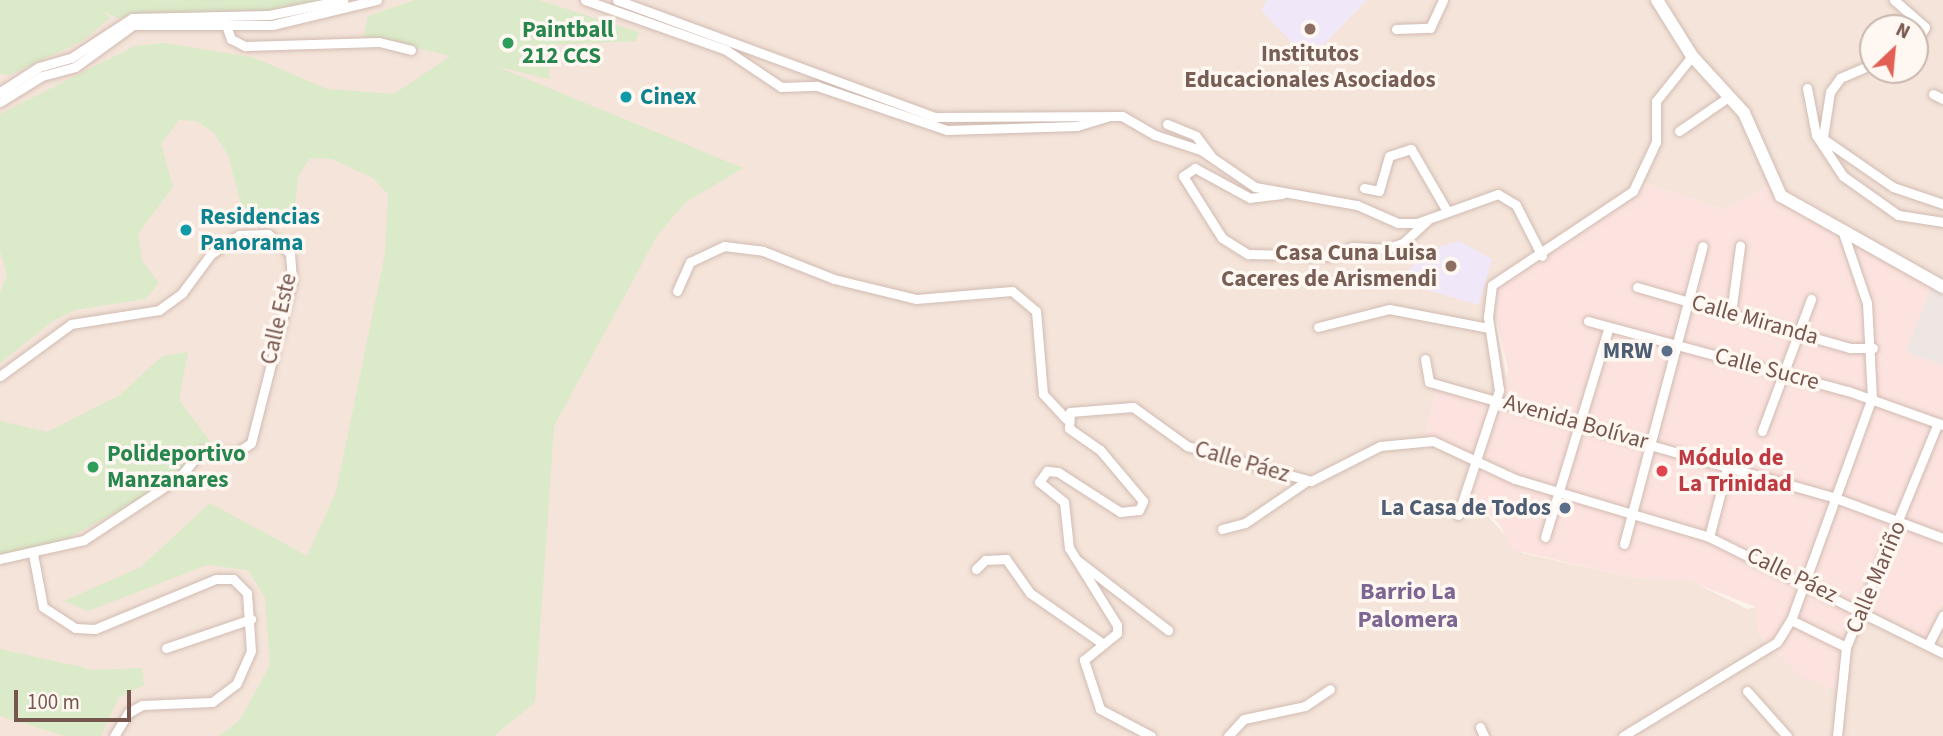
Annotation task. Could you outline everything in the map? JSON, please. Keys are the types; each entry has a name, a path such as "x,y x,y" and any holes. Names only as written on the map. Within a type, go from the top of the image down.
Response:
{"street":[{"path":"0,92 39,67 71,58 132,18 225,22 289,13 343,0"},
{"path":"0,102 42,76 75,67 133,25 324,18 377,0"},
{"path":"585,0 718,46 753,67 760,79 790,85 817,86 947,130 1077,126 1112,115"},
{"path":"617,0 948,120 1112,115 1211,156 1245,182 1282,194 1357,205 1398,223 1428,219 1485,195 1504,196 1516,205 1542,256"},
{"path":"1396,29 1430,28 1443,0"},
{"path":"1657,0 1692,56 1744,113 1774,189 1844,236 1943,287"},
{"path":"1894,0 1910,14"},
{"path":"225,22 245,46 379,42 411,50"},
{"path":"753,67 759,52"},
{"path":"1458,515 1480,463 1497,398 1500,369 1489,328 1492,285 1542,256 1638,185 1656,142 1656,101 1692,56"},
{"path":"790,85 796,66"},
{"path":"1822,143 1830,92 1840,78 1859,70"},
{"path":"1807,88 1822,143 1843,176 1888,210 1943,222"},
{"path":"1933,94 1943,99"},
{"path":"1679,131 1730,96"},
{"path":"1167,124 1196,136 1211,156"},
{"path":"1822,143 1893,187 1943,204"},
{"path":"1364,188 1379,191 1389,156 1411,149 1447,211"},
{"path":"1282,194 1250,198 1195,168 1183,176 1223,238 1248,254 1333,256 1352,247 1385,249 1403,243 1428,219"},
{"name":"Calle Este","path":"0,376 71,324 143,318 164,307 211,254 239,235 268,234 290,253 292,281 251,443 236,453 201,451 181,476 100,532 33,554 0,559"},
{"path":"1623,736 1777,642 1791,620 1833,498 1872,398 1873,348 1862,278 1844,236"},
{"path":"677,291 690,262 724,246 763,251 834,279 916,299 1012,291 1035,311 1043,394 1143,501 1139,510 1121,512 1047,471 1039,482 1064,502 1076,559 1117,625 1117,633 1087,654 1083,669 1100,709 1151,736"},
{"path":"1624,544 1703,246"},
{"path":"1731,313 1740,246"},
{"path":"1929,280 1943,278"},
{"name":"Calle Miranda","path":"1637,287 1801,330 1850,348 1873,348"},
{"path":"1762,431 1811,299"},
{"path":"1318,327 1389,309 1489,328"},
{"name":"Calle Sucre","path":"1588,321 1608,329 1783,372 1872,398 1940,424"},
{"path":"1545,537 1608,329"},
{"name":"Avenida Bolívar","path":"1425,359 1429,382 1497,398 1580,426 1729,462 1943,538"},
{"name":"Calle Páez","path":"1066,419 1075,411 1133,407 1187,446 1308,480 1380,446 1414,438 1558,492 1709,537 1804,579 1943,653"},
{"name":"Calle Mariño","path":"1836,736 1846,646 1900,524 1940,424"},
{"path":"1709,537 1729,462"},
{"path":"1222,530 1245,523 1308,480"},
{"path":"33,554 43,607 68,626 94,629 227,578 247,593 251,619 250,657 229,691 212,702 142,705 128,713 114,736"},
{"path":"976,569 979,562 1006,559 1030,593 1102,643"},
{"path":"1076,559 1168,630"},
{"path":"1928,645 1943,615"},
{"path":"166,648 251,619"},
{"path":"1791,620 1846,646"},
{"path":"1228,736 1244,719 1305,705 1330,689"},
{"path":"1747,691 1787,736"}],"shaded area":[{"path":"0,0 11,17 1,44 83,0 1943,0 1943,281 1775,182 1724,209 1646,183 1530,263 1496,324 1507,381 1470,497 1522,553 1635,578 1689,580 1747,609 1757,607 1757,632 1781,657 1841,648 1860,604 1926,637 1943,604 1943,736 0,736"},
{"name":"Institutos Educacionales Asociados","path":"1267,0 1367,0 1323,45 1296,47 1261,10"},
{"path":"1775,182 1943,281 1943,604 1926,637 1860,604 1841,648 1836,690 1801,677 1757,632 1756,607 1689,581 1635,578 1513,550 1500,525 1470,497 1485,457 1425,435 1436,386 1502,403 1508,369 1494,308 1499,282 1547,254 1591,214 1646,183 1724,209"},
{"name":"Casa Cuna Luisa Caceres de Arismendi","path":"1459,241 1492,259 1479,305 1396,281 1432,249"},
{"path":"1931,288 1943,294 1943,365 1906,352"}],"green space":[{"path":"0,0 348,0 294,12 117,18 103,11 110,18 82,41 10,75 0,74"},
{"path":"415,0 538,0 639,32 636,41 551,45 549,79 495,66 743,168 686,202 658,234 554,426 535,702 494,736 219,736 240,720 270,665 265,598 248,570 207,565 88,611 64,601 141,567 210,503 307,556 336,492 385,254 388,194 373,178 332,159 310,158 298,176 294,221 245,219 228,155 214,133 197,121 179,120 161,144 173,187 138,234 142,261 159,283 145,299 75,310 53,321 0,363 0,293 7,275 0,251 0,114 135,46 165,43 252,57 327,89 394,94 451,56 364,36 368,16"},
{"name":"Polideportivo Manzanares","path":"188,352 179,400 213,445 193,457 181,476 43,552 0,557 0,421 47,432 120,395 162,356"},
{"path":"0,649 94,670 142,668 144,685 119,697 101,736 65,736 0,716"}],"place":[{"name":"Institutos Educacionales Asociados","path":"1310,29"},
{"name":"Paintball 212 CCS","path":"508,43"},
{"name":"Cinex","path":"626,97"},
{"name":"Residencias Panorama","path":"186,230"},
{"name":"Casa Cuna Luisa Caceres de Arismendi","path":"1451,266"},
{"name":"MRW","path":"1667,351"},
{"name":"Polideportivo Manzanares","path":"93,467"},
{"name":"Módulo de La Trinidad","path":"1662,471"},
{"name":"La Casa de Todos","path":"1565,508"}],"district":[{"name":"Barrio La Palomera","path":"1408,606"}]}
